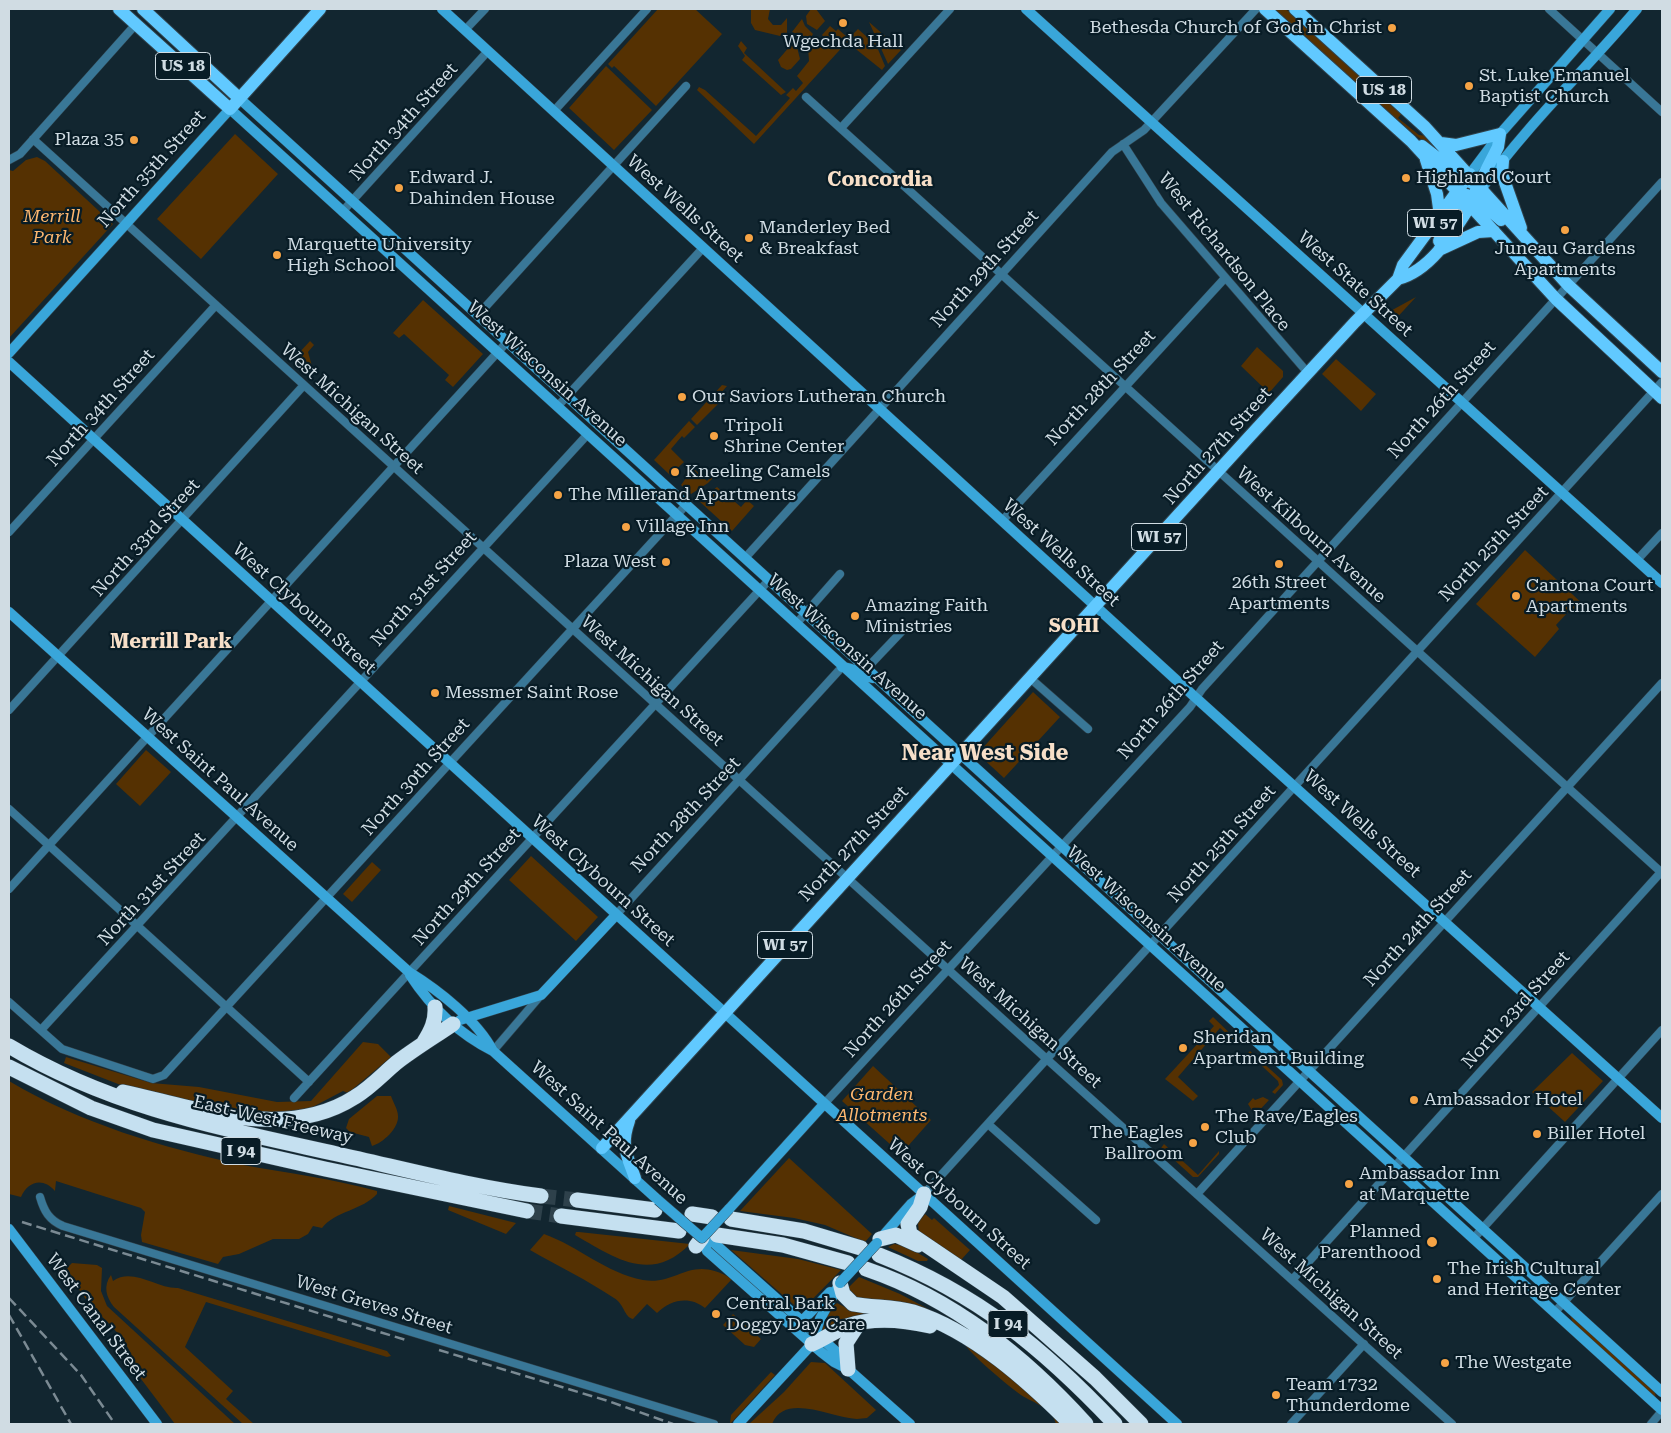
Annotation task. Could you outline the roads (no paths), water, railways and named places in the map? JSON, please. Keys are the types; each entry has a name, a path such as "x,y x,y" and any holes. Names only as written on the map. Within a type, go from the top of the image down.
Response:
{"highway":[{"path":"423,1043 433,1026 436,1016 435,1007"},
{"path":"82,1084 195,1109 281,1121 319,1114 356,1097 423,1043 459,1021"},
{"name":"East-West Freeway","path":"9,1046 82,1084 136,1105 199,1123 485,1187 541,1196"},
{"name":"East-West Freeway","path":"9,1066 69,1098 119,1119 153,1130 325,1169 527,1211"},
{"path":"924,1194 907,1229 914,1238 983,1282 1038,1326 1116,1398 1141,1424"},
{"path":"577,1200 657,1205"},
{"path":"692,1214 712,1217"},
{"path":"730,1214 804,1231 861,1248"},
{"path":"561,1216 679,1231"},
{"path":"879,1245 896,1235 940,1255"},
{"path":"708,1243 783,1246 848,1263"},
{"name":"I 94","path":"879,1245 1002,1320 1060,1368 1115,1424"},
{"name":"I 94","path":"866,1269 930,1298 982,1329 1043,1379 1086,1424"},
{"path":"840,1283 843,1294 853,1304 913,1312 939,1323 973,1343 1030,1385 1071,1424"},
{"path":"816,1339 858,1323 883,1320 919,1324 944,1330 973,1343"},
{"path":"848,1369 846,1343 858,1323"}],"main road":[{"name":"West Wisconsin Avenue","path":"119,9 230,108"},
{"name":"North 35th Street","path":"230,108 320,9"},
{"name":"US 18","path":"1265,9 1411,141 1467,197 1494,231 1556,299 1660,390"},
{"name":"US 18","path":"1295,9 1441,143 1568,285 1662,372"},
{"name":"West Wisconsin Avenue","path":"146,10 239,98"},
{"path":"1411,141 1434,154 1474,182 1498,147 1500,134 1456,145 1441,143"},
{"path":"1424,156 1437,194 1440,216"},
{"path":"1503,161 1502,174 1524,236"},
{"name":"North 27th Street","path":"1398,279 1412,275 1437,251 1474,182"},
{"name":"North 27th Street","path":"602,1148 1218,471 1398,279 1403,265 1440,216 1467,197 1474,182"},
{"path":"1467,197 1491,210 1513,231 1524,236"},
{"name":"WI 57","path":"1437,251 1478,232 1494,231"},
{"path":"630,1117 624,1143 627,1159 635,1178"}],"street":[{"name":"West Wells Street","path":"442,9 1196,698 1445,920 1662,1118"},
{"path":"465,30 485,9"},
{"path":"554,111 647,9"},
{"path":"841,128 950,9"},
{"name":"West State Street","path":"1026,9 1662,583"},
{"name":"North 29th Street","path":"745,558 1112,152 1144,130 1256,9"},
{"path":"1549,9 1662,112"},
{"path":"1500,134 1610,9"},
{"name":"North 27th Street","path":"1474,182 1503,161 1600,54 1637,9"},
{"path":"9,160 18,156 136,24 146,10"},
{"name":"North 34th Street","path":"342,212 488,52"},
{"path":"478,315 686,86"},
{"name":"West Kilbourn Avenue","path":"806,97 1662,872"},
{"name":"West Wisconsin Avenue","path":"239,98 1662,1392"},
{"name":"West Wisconsin Avenue","path":"230,108 842,667 1662,1411"},
{"name":"North 35th Street","path":"9,353 230,108"},
{"name":"West Michigan Street","path":"33,139 1047,1060 1452,1424"},
{"name":"West Richardson Place","path":"1123,144 1161,203 1308,373"},
{"path":"312,184 322,174"},
{"name":"North 26th Street","path":"708,1243 730,1214 824,1104 1196,698 1318,560 1463,403 1662,182"},
{"path":"557,407 703,248"},
{"name":"North 28th Street","path":"1002,521 1225,278"},
{"name":"North 34th Street","path":"9,532 216,305"},
{"path":"9,889 507,342"},
{"name":"West Clybourn Street","path":"9,362 1177,1424"},
{"name":"North 33rd Street","path":"9,710 304,385"},
{"name":"North 25th Street","path":"738,1424 816,1339 827,1304 840,1283 879,1245 911,1204 924,1194 1161,936 1417,651 1562,493 1660,390"},
{"name":"North 31st Street","path":"41,1030 587,434"},
{"name":"North 30th Street","path":"41,1030 62,1049 95,1061 153,1079 159,1078 169,1070 686,505"},
{"path":"1637,560 1662,533"},
{"path":"796,624 840,574"},
{"name":"North 29th Street","path":"294,1098 768,580"},
{"name":"West Saint Paul Avenue","path":"9,612 409,972 430,985 477,1043 493,1051 602,1148 635,1178 657,1205 708,1243 802,1321 834,1362 848,1369 910,1424"},
{"path":"867,668 905,628"},
{"path":"842,667 853,668 866,677 877,678"},
{"name":"North 28th Street","path":"493,1051 541,995 842,667"},
{"path":"1030,678 1088,729"},
{"name":"North 24th Street","path":"1197,1194 1662,683"},
{"path":"9,809 309,1082"},
{"name":"North 23rd Street","path":"1292,1280 1662,872"},
{"name":"West Saint Paul Avenue","path":"409,972 435,1007 483,1035 493,1051"},
{"path":"459,1021 541,995"},
{"path":"9,1002 41,1030"},
{"path":"1474,1239 1662,1030"},
{"path":"988,1124 1096,1220"},
{"path":"1554,1313 1662,1194"},
{"name":"West Greves Street","path":"40,1197 43,1209 50,1218 63,1226 714,1424"},
{"name":"West Canal Street","path":"9,1228 157,1424"},
{"name":"West Saint Paul Avenue","path":"708,1243 816,1339"},
{"path":"802,1321 840,1283"},
{"path":"1291,1424 1364,1344"},
{"path":"1651,1424 1662,1411"}],"tunnel":[{"path":"541,1196 577,1200"},
{"path":"527,1211 561,1216"}],"railway":[{"path":"22,1222 409,1341"},
{"path":"9,1298 81,1375 115,1424"},
{"path":"9,1315 71,1424"},
{"path":"439,1350 608,1401 673,1424"}],"place":[{"name":"Wgechda Hall","path":"843,23"},
{"name":"Bethesda Church of God in Christ","path":"1392,28"},
{"name":"St. Luke Emanuel Baptist Church","path":"1469,86"},
{"name":"Plaza 35","path":"134,140"},
{"name":"Highland Court","path":"1406,178"},
{"name":"Edward J. Dahinden House","path":"399,188"},
{"name":"Juneau Gardens Apartments","path":"1565,230"},
{"name":"Manderley Bed & Breakfast","path":"749,238"},
{"name":"Marquette University High School","path":"277,255"},
{"name":"Our Saviors Lutheran Church","path":"682,397"},
{"name":"Tripoli Shrine Center","path":"714,436"},
{"name":"Kneeling Camels","path":"675,472"},
{"name":"The Millerand Apartments","path":"558,495"},
{"name":"Village Inn","path":"626,527"},
{"name":"Plaza West","path":"666,562"},
{"name":"26th Street Apartments","path":"1279,564"},
{"name":"Cantona Court Apartments","path":"1516,596"},
{"name":"Amazing Faith Ministries","path":"855,616"},
{"name":"Messmer Saint Rose","path":"435,693"},
{"name":"Sheridan Apartment Building","path":"1183,1048"},
{"name":"Ambassador Hotel","path":"1414,1100"},
{"name":"The Rave/Eagles Club","path":"1205,1127"},
{"name":"Biller Hotel","path":"1537,1134"},
{"name":"The Eagles Ballroom","path":"1193,1143"},
{"name":"Ambassador Inn at Marquette","path":"1349,1184"},
{"name":"Planned Parenthood","path":"1432,1242"},
{"name":"The Irish Cultural and Heritage Center","path":"1437,1279"},
{"name":"Central Bark Doggy Day Care","path":"716,1314"},
{"name":"The Westgate","path":"1445,1363"},
{"name":"Team 1732 Thunderdome","path":"1276,1395"}],"district":[{"name":"Concordia","path":"880,180"},
{"name":"SOHI","path":"1074,626"},
{"name":"Merrill Park","path":"171,642"},
{"name":"Near West Side","path":"985,754"}],"park label":[{"name":"Garden Allotments","path":"882,1105"}]}
